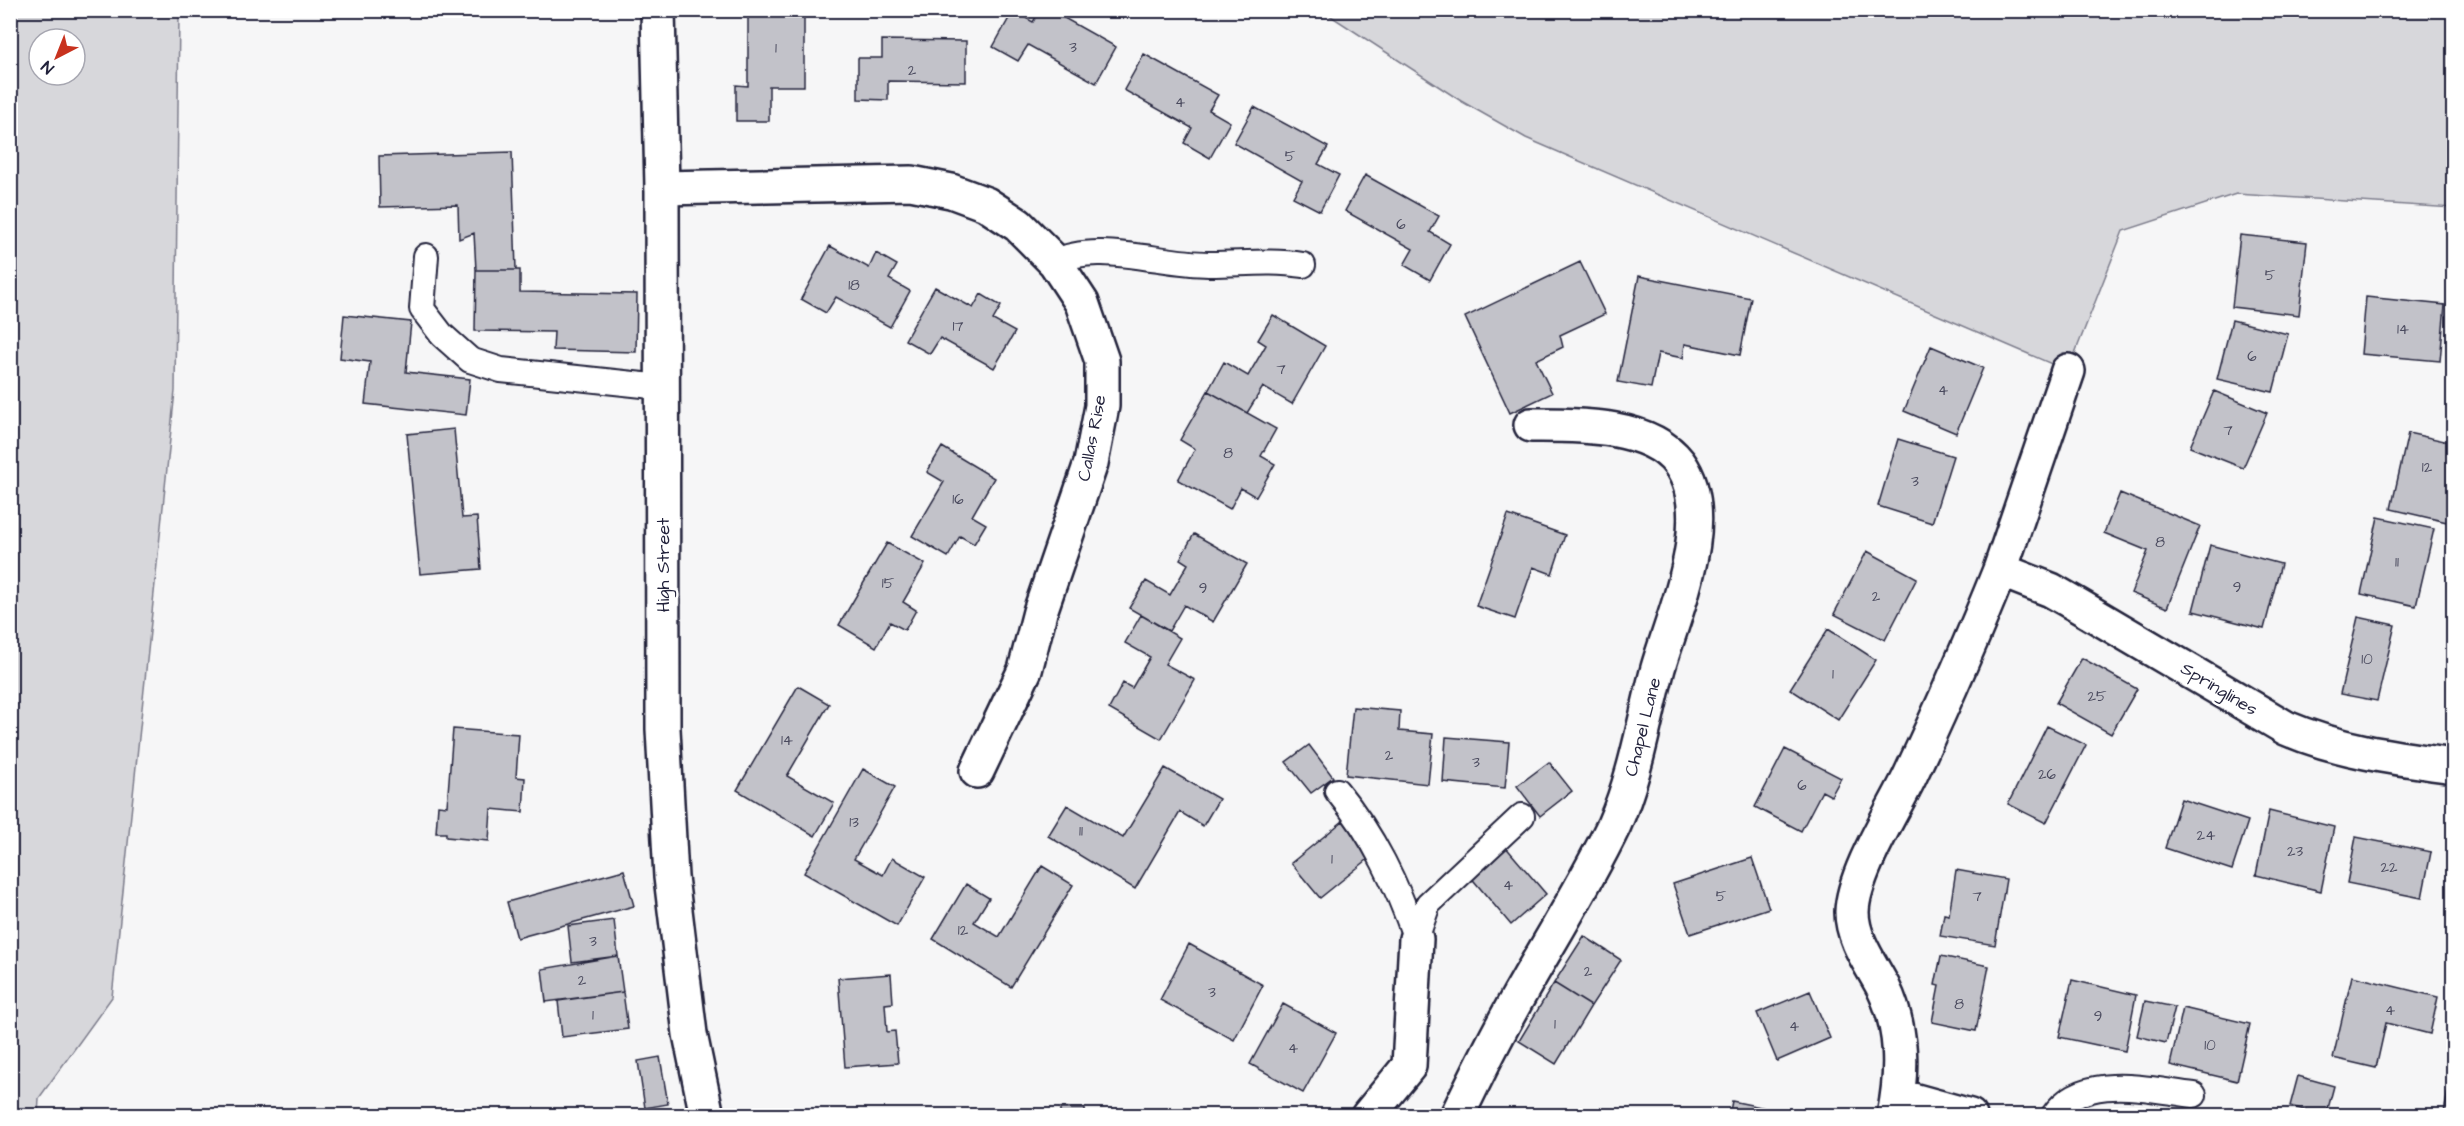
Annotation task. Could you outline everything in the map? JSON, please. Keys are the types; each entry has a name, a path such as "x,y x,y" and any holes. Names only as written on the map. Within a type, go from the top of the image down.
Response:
{"street":[{"name":"High Street","path":"658,10 662,188 663,729 671,877 690,1034 707,1116"},
{"name":"Callas Rise","path":"662,188 911,183 951,190 987,204 1018,225 1055,262 1082,303 1102,361 1102,406 1091,463 1040,612 1025,670 977,771"},
{"path":"1970,1116 1896,1106 1900,1061 1893,1012 1855,929 1853,900 1860,878 1944,701 2000,570 2068,371"},
{"name":"Chapel Lane","path":"1457,1116 1484,1060 1578,894 1614,824 1631,778 1658,669 1686,581 1693,529 1694,499 1688,480 1678,462 1663,448 1609,428 1531,425"},
{"name":"Springlines","path":"2000,570 2051,590 2286,728 2320,742 2350,750 2454,766"},
{"path":"1368,1116 1409,1066 1416,939"}],"lane":[{"path":"1055,262 1073,254 1098,253 1210,264 1278,261 1302,265"},
{"path":"426,256 422,309 442,335 470,360 501,370 662,387"},
{"path":"1337,791 1376,845 1391,874 1416,939"},
{"path":"1416,939 1428,904 1522,816"},
{"path":"2053,1116 2065,1102 2084,1090 2115,1087 2194,1095"}],"shaded area":[{"path":"10,11 179,11 175,391 112,997 39,1098 38,1116 10,1115"},
{"path":"1323,11 2453,11 2453,208 2236,194 2123,231 2068,371 1526,138 1461,101"}],"building":[{"path":"1040,10 1050,10 1116,47 1096,83 1028,45 1018,61 993,47 1013,11 1033,22"},
{"path":"748,11 804,11 804,86 769,86 769,121 736,121 736,85 748,86"},
{"path":"882,40 966,41 966,82 888,81 888,100 858,99 858,58 882,58"},
{"path":"1144,54 1218,95 1209,110 1230,122 1210,158 1184,143 1192,128 1124,90"},
{"path":"1254,107 1328,147 1318,164 1339,175 1320,211 1293,197 1302,181 1234,143"},
{"path":"512,152 516,270 476,270 474,233 459,239 458,205 380,207 379,156"},
{"path":"1365,175 1439,216 1430,232 1450,244 1430,280 1404,265 1413,249 1345,211"},
{"path":"2240,235 2307,242 2299,315 2232,307"},
{"path":"830,246 869,268 876,253 897,265 889,279 910,291 890,327 836,297 826,313 801,299"},
{"path":"1580,262 1605,314 1560,335 1563,347 1536,360 1552,393 1510,413 1465,317"},
{"path":"476,270 520,270 520,292 637,294 636,352 553,350 554,332 475,331"},
{"path":"1639,276 1751,298 1740,355 1685,344 1683,358 1658,353 1651,388 1618,382"},
{"path":"935,287 973,308 981,294 1001,306 993,320 1015,332 994,368 940,338 930,354 905,340"},
{"path":"2366,297 2445,305 2440,361 2361,354"},
{"path":"344,315 411,322 406,372 470,379 466,415 365,404 370,362 340,358"},
{"path":"1273,315 1325,346 1292,404 1263,387 1247,413 1208,391 1224,362 1248,376 1266,345 1258,340"},
{"path":"2232,320 2288,334 2273,392 2217,379"},
{"path":"1931,346 1983,368 1956,433 1904,411"},
{"path":"1208,391 1276,429 1261,456 1275,464 1256,497 1241,488 1230,509 1178,480 1195,449 1180,440"},
{"path":"2214,391 2267,413 2243,468 2190,447"},
{"path":"454,429 462,518 477,517 481,569 420,574 407,434"},
{"path":"2408,433 2454,443 2454,491 2447,522 2391,509"},
{"path":"1898,439 1953,456 1932,523 1878,506"},
{"path":"942,447 994,478 972,516 986,524 974,544 960,536 948,557 912,536 944,482 927,472"},
{"path":"2120,493 2200,526 2167,608 2131,593 2148,551 2104,533"},
{"path":"1508,515 1565,535 1552,574 1533,567 1515,619 1476,606"},
{"path":"2378,517 2434,529 2416,606 2361,594"},
{"path":"1194,534 1247,564 1213,622 1184,605 1169,631 1129,608 1146,581 1170,595 1188,564 1180,559"},
{"path":"887,543 925,564 903,602 916,610 905,630 890,622 876,647 839,625"},
{"path":"2210,545 2281,564 2264,629 2193,611"},
{"path":"1867,551 1917,578 1885,640 1834,614"},
{"path":"1141,615 1180,638 1165,664 1195,680 1161,739 1109,709 1123,683 1132,688 1150,657 1125,643"},
{"path":"2358,617 2395,625 2377,701 2340,694"},
{"path":"1828,629 1876,660 1838,720 1790,689"},
{"path":"2082,658 2137,689 2111,734 2056,703"},
{"path":"798,686 829,704 787,776 834,803 815,836 737,790"},
{"path":"1353,707 1400,711 1399,731 1433,734 1428,784 1346,775"},
{"path":"2047,726 2086,745 2046,823 2008,804"},
{"path":"453,729 519,734 516,777 525,778 523,812 491,809 489,841 446,837 446,833 436,833 438,805 447,806"},
{"path":"1446,737 1509,742 1505,788 1443,782"},
{"path":"1309,745 1333,777 1311,793 1286,762"},
{"path":"1785,749 1841,778 1831,796 1822,791 1801,831 1755,807"},
{"path":"1549,762 1572,791 1540,816 1517,786"},
{"path":"1165,768 1219,799 1203,826 1180,812 1135,889 1048,836 1067,805 1123,838"},
{"path":"863,769 895,787 854,859 883,875 892,858 925,877 897,926 804,873"},
{"path":"2181,799 2248,821 2232,870 2165,848"},
{"path":"2269,811 2334,827 2321,891 2256,875"},
{"path":"1343,821 1372,856 1320,898 1291,863"},
{"path":"2356,837 2431,852 2422,898 2347,883"},
{"path":"1504,845 1546,894 1511,925 1469,875"},
{"path":"1752,858 1769,908 1690,934 1673,884"},
{"path":"1042,866 1073,885 1011,987 933,939 966,884 989,898 974,922 999,937"},
{"path":"624,870 634,906 517,938 507,902"},
{"path":"1956,870 2006,879 1995,945 1940,936 1944,914 1949,915"},
{"path":"614,920 618,956 572,962 568,926"},
{"path":"1584,936 1621,960 1591,1006 1554,983"},
{"path":"1189,944 1263,985 1234,1040 1160,1000"},
{"path":"618,956 623,992 546,1002 542,969"},
{"path":"1941,956 1989,966 1976,1031 1932,1022 1939,986 1935,985"},
{"path":"891,974 893,1003 885,1004 887,1032 895,1031 898,1063 845,1067 838,978"},
{"path":"2352,976 2438,997 2430,1034 2386,1023 2376,1068 2333,1058"},
{"path":"2072,980 2136,995 2125,1051 2059,1037"},
{"path":"1554,983 1591,1006 1556,1064 1519,1041"},
{"path":"1810,991 1830,1038 1777,1061 1757,1013"},
{"path":"623,992 628,1029 562,1037 558,1001"},
{"path":"2145,1001 2175,1007 2166,1043 2137,1036"},
{"path":"1283,1004 1336,1033 1303,1093 1250,1064"},
{"path":"2183,1008 2250,1024 2237,1081 2170,1065"},
{"path":"660,1057 668,1104 645,1108 638,1061"},
{"path":"2454,1063 2454,1115 2444,1113"},
{"path":"2298,1076 2334,1086 2326,1116 2290,1106"},
{"path":"1732,1101 1785,1112 1784,1116 1729,1116"},
{"path":"1060,1109 1085,1109 1085,1116 1060,1116"}]}
